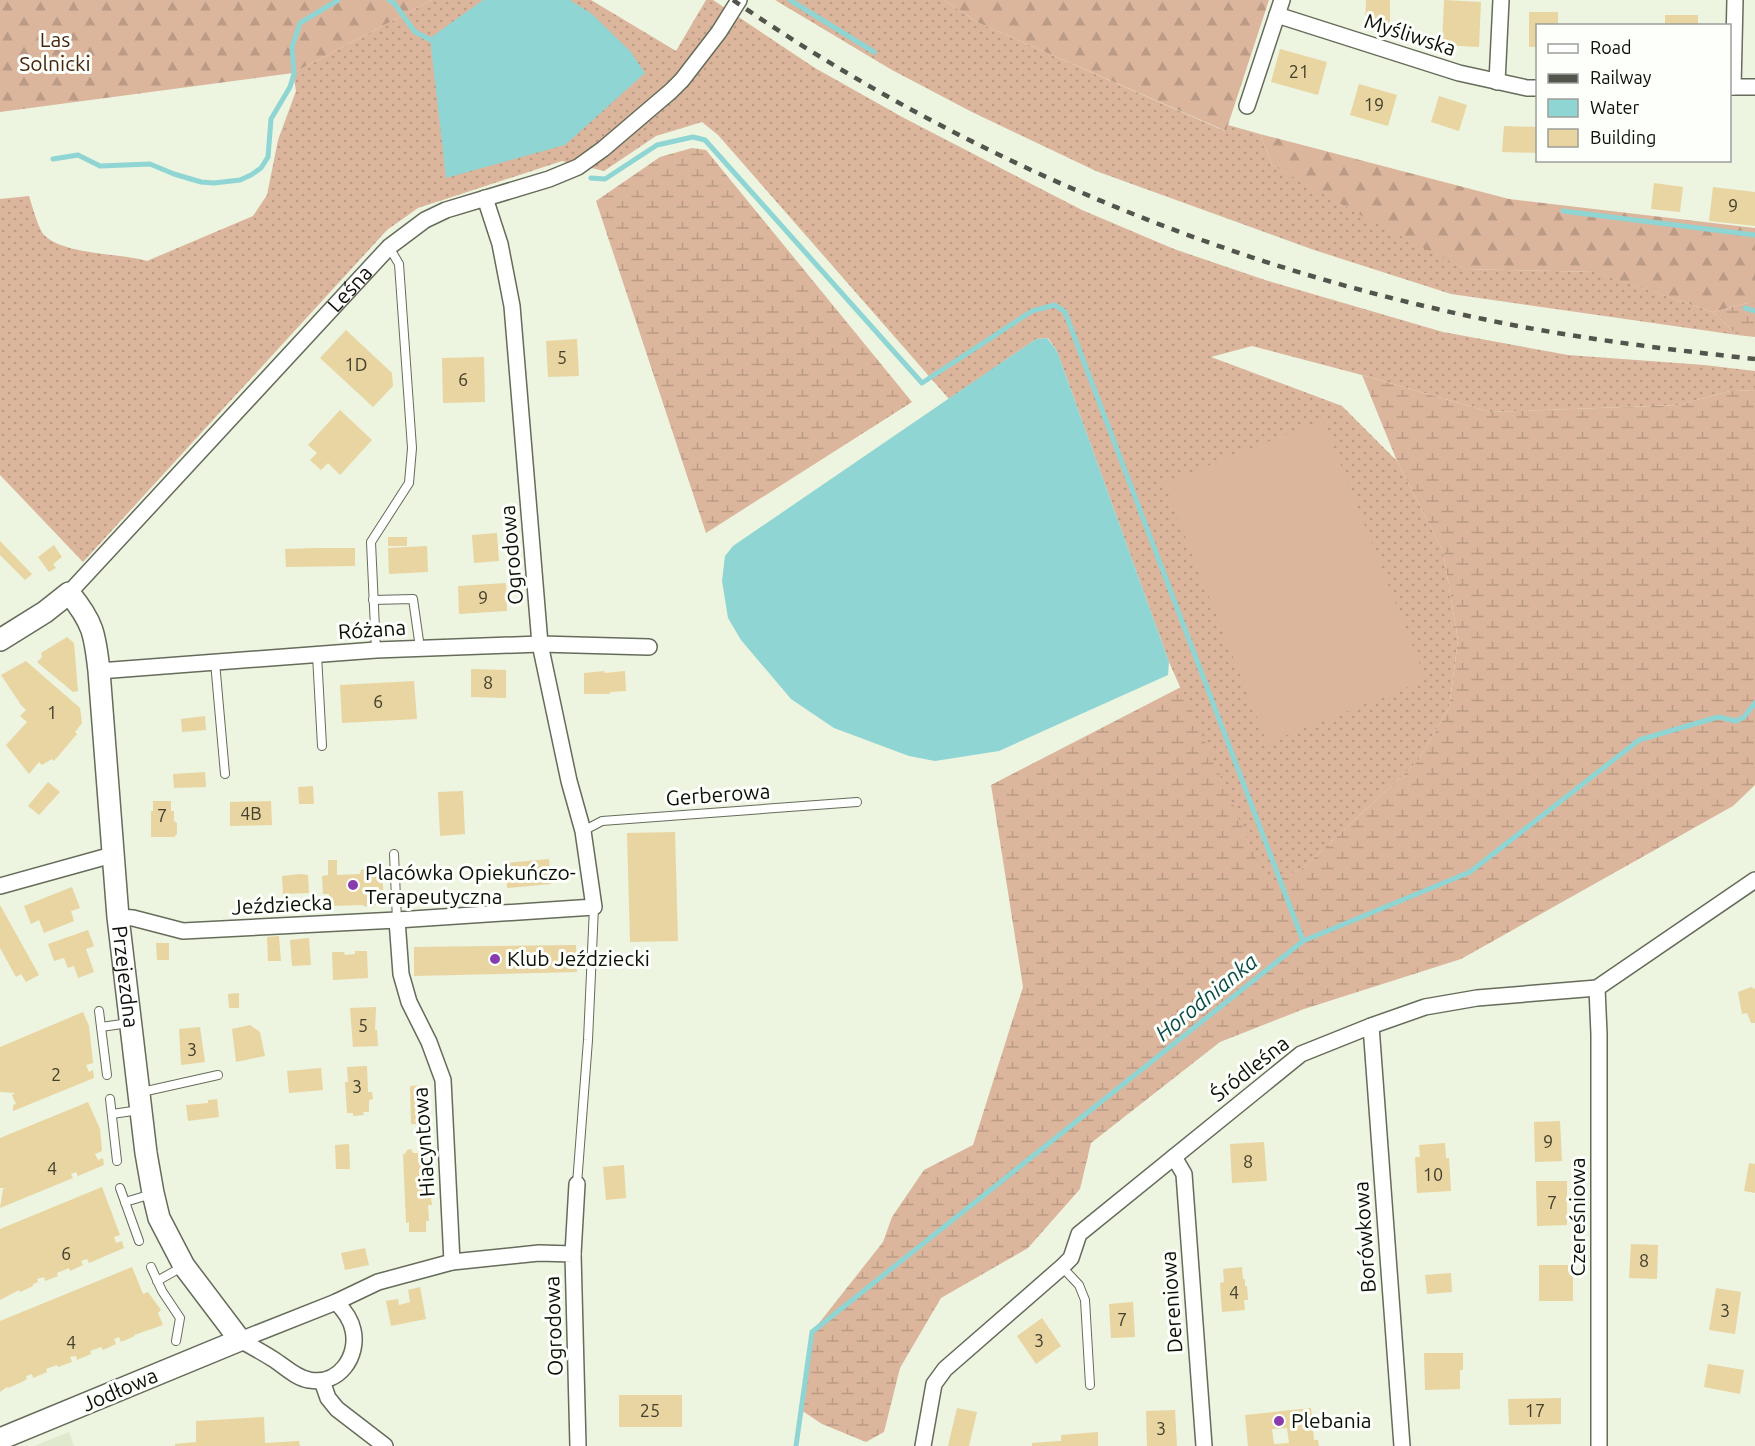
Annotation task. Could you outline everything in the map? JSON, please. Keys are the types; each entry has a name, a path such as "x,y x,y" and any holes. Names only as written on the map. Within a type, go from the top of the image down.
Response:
{"street":[{"name":"Leśna","path":"0,640 45,612 69,593 389,247 425,220 446,210 549,179 578,166 603,149 682,80 719,32 739,0"},
{"path":"1497,82 1501,0"},
{"path":"1735,0 1731,87 1755,87"},
{"name":"Myśliwska","path":"1247,106 1280,7 1459,73 1527,88 1536,87"},
{"name":"Ogrodowa","path":"484,198 500,244 512,306 540,644 569,781 584,831 594,907"},
{"name":"Przejezdna","path":"69,593 90,622 96,639 118,917 153,1193 159,1218 184,1266 240,1340"},
{"name":"Różana","path":"99,671 420,648 540,644 648,647"},
{"path":"0,886 112,855"},
{"name":"Śródleśna","path":"923,1446 934,1384 945,1369 1071,1258 1079,1234 1301,1054 1425,1007 1477,998 1597,988 1755,880"},
{"name":"Jeździecka","path":"118,917 133,918 183,931 594,907"},
{"name":"Hiacyntowa","path":"397,920 401,974 409,1002 429,1042 443,1080 453,1262"},
{"name":"Czereśniowa","path":"1597,988 1599,1446"},
{"name":"Borówkowa","path":"1371,1026 1402,1446"},
{"name":"Dereniowa","path":"1174,1157 1184,1174 1204,1446"},
{"path":"573,1254 578,1184"},
{"name":"Ogrodowa","path":"453,1262 539,1253 573,1254 578,1446"},
{"name":"Jodłowa","path":"0,1439 336,1302 378,1282 453,1262"},
{"path":"240,1340 291,1372 308,1380 322,1381 337,1375 349,1362 354,1346 353,1329 347,1316 336,1302"},
{"path":"322,1381 328,1398 337,1409 385,1446"}],"lane":[{"path":"376,650 371,542 409,483 412,448 399,264 389,247"},
{"path":"374,600 413,600 420,648"},
{"path":"317,655 322,746"},
{"path":"215,661 225,774"},
{"name":"Gerberowa","path":"584,831 602,821 857,802"},
{"path":"394,854 397,920"},
{"path":"578,1184 594,907"},
{"path":"99,1011 107,1075"},
{"path":"101,1027 132,1023"},
{"path":"112,1114 141,1101 218,1075"},
{"path":"110,1099 117,1161"},
{"path":"120,1188 139,1242"},
{"path":"125,1202 153,1193"},
{"path":"157,1281 184,1266"},
{"path":"151,1267 180,1318 176,1341"},
{"path":"1062,1267 1078,1286 1085,1300 1090,1385"}],"shaded area":[{"path":"69,1432 74,1446 34,1446"}],"green space":[{"name":"Las Solnicki","path":"0,0 432,0 293,73 0,112"},
{"path":"432,0 591,0 676,51 706,0 713,0 815,68 904,118 1082,210 1174,249 1265,280 1443,332 1568,355 1755,371 1755,391 1734,390 1678,405 1490,412 1252,346 1211,357 1342,406 1397,461 1443,551 1458,640 1449,708 1418,761 1303,868 1268,885 1169,662 1057,351 1048,338 1036,339 949,399 718,135 702,122 656,136 604,171 562,161 418,208 387,230 83,562 0,475 0,199 29,196 42,232 53,242 78,250 147,261 253,216 267,195 278,140 296,91 293,73"},
{"path":"775,0 944,0 979,23 1225,131 1228,125 1260,134 1272,165 1465,269 1595,272 1713,312 1737,335 1451,294 1314,250 1096,171 972,112 892,70"},
{"path":"944,0 1269,0 1226,131 979,23"},
{"path":"1260,134 1509,199 1755,228 1755,301 1713,312 1594,272 1465,269 1371,221 1272,165"},
{"path":"692,148 706,150 912,402 706,533 596,201 660,157"},
{"path":"1755,301 1755,337 1737,335 1713,312"},
{"path":"1362,375 1490,412 1678,405 1734,390 1755,391 1755,785 1733,806 1461,959 1304,1009 1220,1042 1091,1143 1080,1189 1028,1248 941,1298 900,1368 884,1432 866,1442 822,1424 801,1410 812,1332 883,1242 892,1217 924,1170 973,1145 1023,987 991,785 1181,687 1268,884 1303,868 1418,761 1449,708 1458,640 1443,551 1397,461"},
{"path":"1323,420 1426,680 1267,743 1164,483"}],"water":[{"path":"483,0 570,0 592,14 630,51 645,73 565,145 446,178 430,38"},
{"path":"1047,338 1057,351 1169,662 1168,675 999,751 935,761 909,756 834,728 791,699 741,640 728,618 722,581 725,556 733,546 1036,339"}],"building":[{"path":"1366,0 1390,0 1390,23 1365,22"},
{"path":"1444,0 1481,2 1479,47 1442,45"},
{"path":"1529,12 1558,12 1558,24 1536,24 1536,47 1529,47"},
{"path":"1665,15 1698,15 1698,24 1665,24"},
{"path":"1280,49 1327,62 1318,95 1271,82"},
{"path":"1359,84 1397,95 1388,126 1350,115"},
{"path":"1439,96 1467,105 1459,131 1431,122"},
{"path":"1504,126 1536,127 1536,153 1502,152"},
{"path":"1654,183 1683,187 1680,212 1651,209"},
{"path":"1713,187 1755,192 1755,226 1709,221"},
{"path":"346,330 392,373 393,386 373,407 320,358"},
{"path":"577,339 579,376 548,377 546,341"},
{"path":"484,357 485,402 443,403 442,358"},
{"path":"340,410 372,440 340,475 328,463 321,470 310,460 317,453 308,445"},
{"path":"497,533 499,561 474,563 472,535"},
{"path":"388,537 407,537 407,546 388,546"},
{"path":"0,541 32,574 25,580 0,555"},
{"path":"54,545 62,557 53,564 56,568 49,572 38,557"},
{"path":"427,546 428,572 389,574 388,548"},
{"path":"355,548 355,566 286,567 285,549"},
{"path":"506,583 507,611 459,614 458,586"},
{"path":"67,637 74,643 78,691 73,692 37,662 42,657 41,653"},
{"path":"26,661 80,708 82,723 75,732 77,734 54,761 52,759 42,765 39,762 29,774 6,745 27,722 20,716 26,710 1,675"},
{"path":"471,669 506,670 506,698 471,697"},
{"path":"604,671 605,673 625,671 626,691 610,692 610,694 584,694 584,673"},
{"path":"414,681 417,719 342,723 340,685"},
{"path":"205,716 206,730 182,732 181,719"},
{"path":"205,772 206,787 174,788 173,774"},
{"path":"48,782 60,792 39,815 28,806"},
{"path":"313,786 314,804 299,804 298,787"},
{"path":"463,791 465,834 440,836 438,792"},
{"path":"153,801 171,801 171,811 174,811 174,821 177,823 177,834 174,837 151,837"},
{"path":"271,801 272,825 230,826 230,802"},
{"path":"675,832 678,941 630,942 627,833"},
{"path":"549,859 551,884 507,888 505,863"},
{"name":"Placówka Opiekuńczo- Terapeutyczna","path":"328,860 337,860 337,875 360,874 361,870 367,868 368,873 382,872 384,903 376,904 373,908 369,904 366,907 362,905 330,906 329,894 323,894 322,876 328,875"},
{"path":"308,875 309,893 283,894 282,876"},
{"path":"72,887 80,908 71,911 74,921 44,933 39,920 31,924 24,906"},
{"path":"0,905 39,975 26,982 21,974 16,977 0,948"},
{"path":"88,930 94,946 86,949 94,972 78,978 74,966 68,968 64,958 54,961 48,944"},
{"path":"279,936 281,961 268,961 267,937"},
{"path":"309,938 311,965 292,966 290,940"},
{"path":"156,943 169,943 169,960 157,960"},
{"name":"Klub Jeździecki","path":"576,945 577,972 414,976 414,947"},
{"path":"355,951 367,951 368,978 333,980 332,952 344,952 345,955 355,954"},
{"path":"1751,987 1755,989 1755,1023 1751,1023 1747,1013 1742,1014 1738,992"},
{"path":"239,993 239,1008 229,1008 228,994"},
{"path":"376,1007 375,1030 377,1030 378,1046 353,1047 350,1008"},
{"path":"83,1012 89,1026 93,1063 86,1065 89,1072 93,1070 94,1078 13,1111 13,1105 16,1104 12,1095 15,1093 0,1092 0,1047"},
{"path":"250,1025 260,1032 265,1056 236,1062 232,1029"},
{"path":"200,1027 205,1062 181,1065 179,1029"},
{"path":"367,1066 368,1092 372,1092 373,1099 369,1100 369,1112 353,1116 353,1113 347,1113 345,1082 348,1082 347,1067"},
{"path":"321,1068 323,1090 289,1093 287,1071"},
{"path":"426,1085 428,1124 411,1124 410,1086"},
{"path":"217,1099 219,1117 188,1121 186,1105 208,1103 208,1100"},
{"path":"88,1102 100,1129 102,1151 95,1154 98,1160 103,1158 104,1165 78,1176 76,1172 71,1174 73,1178 0,1208 3,1189 6,1188 0,1188 0,1138"},
{"path":"1560,1121 1562,1161 1535,1162 1534,1122"},
{"path":"1264,1142 1267,1181 1232,1183 1230,1144"},
{"path":"1445,1143 1446,1158 1449,1158 1451,1191 1417,1193 1415,1157 1420,1157 1419,1145"},
{"path":"349,1144 350,1169 336,1169 335,1145"},
{"path":"411,1149 413,1153 426,1153 426,1168 430,1168 431,1174 426,1174 428,1198 431,1198 432,1205 428,1205 429,1221 426,1221 426,1232 409,1232 409,1222 406,1223 403,1154"},
{"path":"1749,1163 1755,1164 1755,1193 1744,1191"},
{"path":"624,1165 626,1198 606,1200 603,1167"},
{"path":"1536,1181 1567,1181 1567,1225 1537,1226"},
{"path":"102,1187 120,1235 114,1237 116,1243 122,1241 124,1248 89,1263 87,1259 81,1261 83,1265 70,1271 69,1268 57,1273 58,1276 45,1281 44,1277 37,1279 38,1282 33,1286 0,1300 0,1229"},
{"path":"1631,1244 1658,1245 1657,1279 1629,1278"},
{"path":"365,1248 369,1265 345,1270 341,1253"},
{"path":"1539,1265 1573,1265 1573,1301 1539,1301"},
{"path":"132,1267 143,1294 148,1292 161,1310 158,1313 163,1325 121,1342 119,1337 114,1339 116,1344 103,1350 101,1347 90,1351 91,1354 77,1360 76,1356 70,1357 72,1362 46,1369 47,1372 33,1378 32,1374 26,1376 27,1379 0,1392 0,1321"},
{"path":"1242,1267 1248,1300 1244,1300 1245,1310 1222,1312 1220,1283 1224,1282 1223,1269"},
{"path":"1451,1273 1452,1292 1427,1294 1425,1275"},
{"path":"420,1287 426,1319 391,1326 386,1301 398,1299 399,1305 410,1302 408,1290"},
{"path":"1716,1288 1741,1292 1735,1334 1709,1330"},
{"path":"1133,1302 1135,1337 1111,1338 1109,1304"},
{"path":"1042,1318 1061,1346 1036,1364 1017,1336"},
{"path":"1424,1353 1463,1353 1460,1389 1425,1390"},
{"path":"1708,1364 1744,1370 1740,1394 1704,1387"},
{"path":"619,1395 682,1395 682,1427 619,1427"},
{"path":"1561,1398 1561,1424 1509,1425 1508,1399"},
{"path":"957,1408 977,1412 969,1446 948,1446"},
{"name":"Plebania","path":"1311,1408 1314,1440 1318,1440 1319,1446 1248,1446 1245,1415","holes":["1287,1428 1289,1443 1274,1444 1272,1429"]},
{"path":"1175,1410 1177,1446 1147,1446 1146,1411"},
{"path":"264,1417 265,1443 299,1441 300,1446 175,1446 175,1444 196,1442 196,1421"},
{"path":"1098,1432 1098,1446 1032,1446 1032,1443 1061,1441 1061,1435"}],"waterway":[{"path":"53,159 78,155 100,166 150,164 201,182 240,180 251,175 261,168 268,157 271,119 290,87 294,74 292,47 300,23 338,0"},
{"path":"389,0 394,3 415,32 435,42"},
{"path":"790,0 874,52"},
{"path":"591,178 605,179 657,145 693,137 705,140 922,383 1032,311 1055,305 1065,312 1303,941"},
{"path":"1563,211 1755,235"},
{"path":"1745,308 1755,311"},
{"name":"Horodnianka","path":"796,1446 812,1332 1303,941 1470,872 1639,740 1718,717 1736,721 1744,717 1755,703"}],"railway":[{"path":"733,0 819,56 907,108 999,155 1092,197 1187,235 1284,268 1383,296 1483,319 1551,332 1755,359"}],"place":[{"name":"Placówka Opiekuńczo- Terapeutyczna","path":"353,885"},
{"name":"Klub Jeździecki","path":"495,959"},
{"name":"Plebania","path":"1279,1421"}]}
